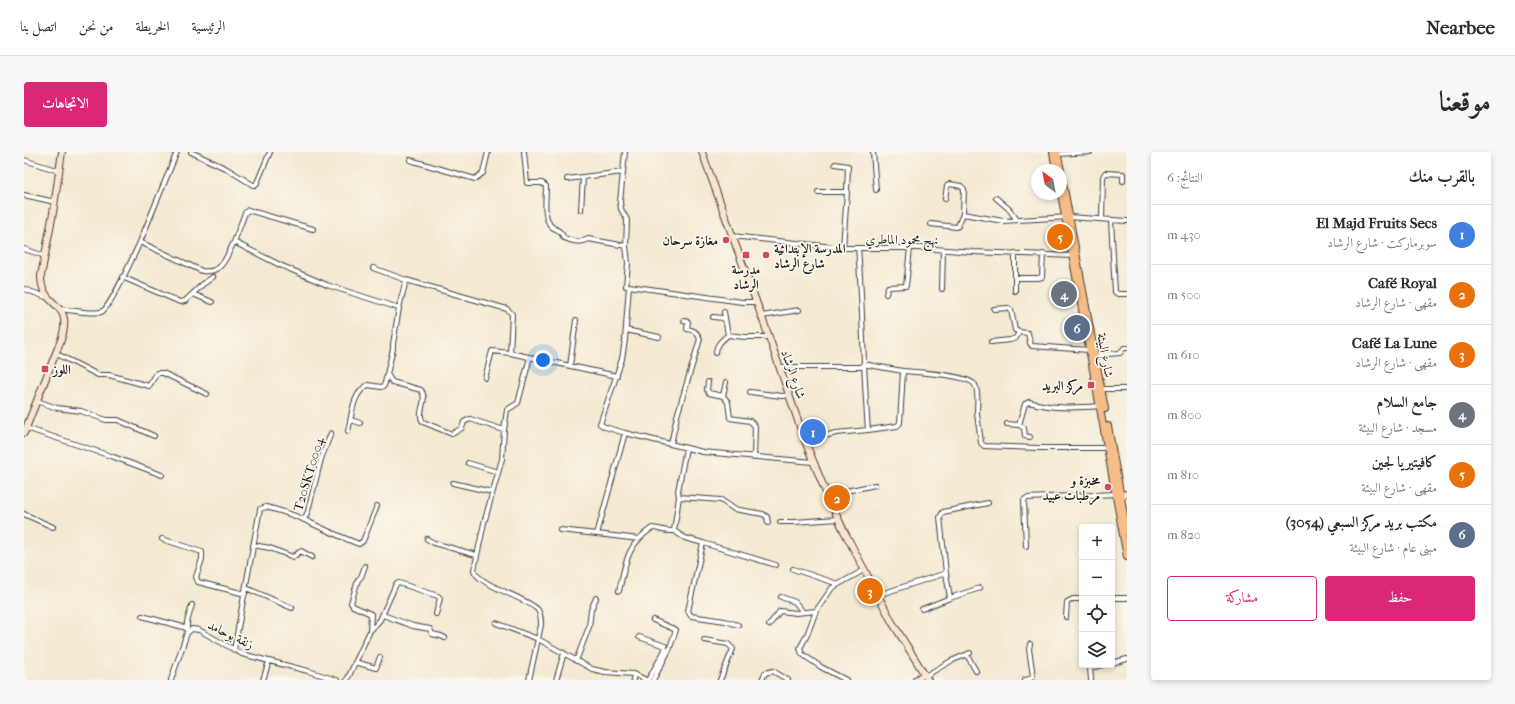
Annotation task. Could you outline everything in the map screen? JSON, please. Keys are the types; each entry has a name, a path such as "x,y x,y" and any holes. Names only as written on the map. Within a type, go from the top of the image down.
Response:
{"main road":[{"path":"1056,153 1056,164"},
{"name":"شارع البيئة","path":"1056,153 1059,164"},
{"name":"شارع البيئة","path":"1063,200 1067,217"},
{"name":"شارع البيئة","path":"1065,200 1089,350 1120,495"},
{"name":"شارع البيئة","path":"1074,256 1095,355 1100,406 1105,425 1107,448 1120,495"},
{"path":"1120,495 1127,531"},
{"path":"1120,495 1127,557"}],"street":[{"path":"62,152 55,202 40,276 41,286 46,296 60,309 64,316 64,332 25,430 111,456 162,475"},
{"path":"60,309 102,312 106,309 140,242 177,152"},
{"path":"191,152 226,169 253,185 256,185 270,152"},
{"path":"410,160 475,179 483,173 488,152"},
{"path":"524,152 527,183 542,183 546,186 546,216 551,226 558,230 564,238 577,242 582,242 588,239 626,246"},
{"path":"625,152 620,209 626,220 626,246 628,263 626,286 742,302 757,302"},
{"name":"شارع الرشاد","path":"702,152 762,316 805,441 827,495 864,570 925,677"},
{"path":"874,152 876,190"},
{"path":"1056,153 1090,152"},
{"path":"24,160 59,171"},
{"path":"835,164 848,166 843,248"},
{"path":"567,179 623,172"},
{"path":"1102,219 1103,177 1106,173 1123,174 1123,181"},
{"path":"581,210 583,177"},
{"path":"932,224 958,226 963,214 964,189 961,186 950,184 947,186 945,199"},
{"path":"818,192 846,192"},
{"path":"24,195 55,202"},
{"path":"996,198 1009,209 1017,220"},
{"path":"140,242 202,271 209,272 216,270 222,265 234,242 244,213 248,210 313,229"},
{"path":"963,214 970,214 994,220 1067,217 1127,221"},
{"path":"1111,220 1115,292 1118,294 1127,294"},
{"name":"نهج محمود الماطري","path":"732,236 843,248 910,248 1074,256"},
{"path":"234,242 280,265 327,285 399,308"},
{"path":"858,248 861,281 863,365 868,430"},
{"path":"886,294 888,287 906,286 910,248"},
{"path":"24,249 45,256"},
{"path":"942,289 943,250"},
{"path":"1015,254 1015,290"},
{"path":"1016,277 1042,277 1043,254"},
{"path":"373,268 406,280 507,309 512,314 510,353"},
{"path":"122,277 180,302 185,301 213,277"},
{"path":"348,431 353,408 360,391 368,385 384,386 393,350 399,308 406,280"},
{"path":"630,286 622,359 600,424 625,433 703,452 754,458 813,462"},
{"path":"24,289 46,296"},
{"path":"193,294 212,302"},
{"path":"994,309 1008,308 1011,310 1015,330 1028,333 1032,346 1089,350"},
{"path":"762,316 799,310"},
{"path":"724,312 728,335"},
{"path":"713,317 723,318 726,320"},
{"path":"570,366 576,320"},
{"path":"671,444 679,410 700,339 694,330 687,329 688,322 684,321"},
{"path":"626,330 659,337"},
{"path":"991,342 1016,338 1019,332"},
{"path":"716,354 716,348 719,343 728,335 769,337"},
{"path":"1095,355 1120,353 1124,348 1127,348"},
{"path":"485,378 492,351 510,353 617,376"},
{"path":"56,352 98,375 109,374 149,386 159,372 207,394"},
{"path":"529,680 542,617 537,609 487,583 477,576 474,570 476,555 502,459 507,410 518,403 530,357"},
{"path":"780,367 863,365 949,376 972,382 976,386 977,413 981,443 984,446 1107,448"},
{"path":"805,441 836,433 897,426 900,423 903,371"},
{"path":"387,374 392,382 422,390 425,397 420,414 423,422 452,434 462,428 464,422 470,419 504,430"},
{"path":"708,382 707,390 709,393 723,396 728,402 730,418 750,421 755,426 754,458"},
{"path":"723,396 726,382"},
{"path":"1098,389 1127,389"},
{"path":"750,392 790,396"},
{"path":"36,401 57,408 81,411 106,420 118,420 154,436"},
{"path":"1019,425 1025,404 1029,402 1056,408 1100,406"},
{"path":"351,420 360,423"},
{"path":"1007,424 1019,425 1024,428 1025,436 1030,437"},
{"name":"T20SKT0004","path":"304,520 308,511 321,459 331,433"},
{"path":"597,534 625,433"},
{"path":"674,531 679,497 678,491 686,448"},
{"path":"468,463 498,472"},
{"path":"453,483 492,492"},
{"path":"827,495 875,485"},
{"path":"1026,546 1024,500 1027,498 1120,495"},
{"path":"679,497 721,500 734,509 763,514 767,517 768,522"},
{"path":"950,598 940,517 943,512 988,503"},
{"path":"234,650 257,521 262,507 266,506 304,520 337,536 359,544 363,541 377,506"},
{"path":"24,514 53,527"},
{"path":"780,522 838,519"},
{"path":"619,591 627,556 633,544 654,528 664,531 674,531 685,538 776,565"},
{"path":"560,530 639,539"},
{"path":"162,539 202,552 202,559 196,577 198,582 245,594"},
{"path":"427,539 434,544 476,555"},
{"path":"703,543 688,611 691,616 725,621 738,625"},
{"path":"253,545 270,548 293,557 301,551 312,558"},
{"path":"364,566 351,603 353,606 371,614 370,631"},
{"path":"793,569 838,584"},
{"path":"846,680 821,667 802,654 800,648 807,635 816,611 828,592 838,584 864,570"},
{"path":"878,595 946,573"},
{"path":"347,680 370,631 380,620 396,584 399,583 438,596 440,598 436,614"},
{"path":"246,588 292,608"},
{"path":"922,609 980,588"},
{"path":"781,597 795,602 803,612"},
{"path":"576,661 589,627 591,610 596,598"},
{"path":"1115,598 1127,598"},
{"path":"1066,617 1067,602 1073,599 1079,599"},
{"path":"187,633 187,622 192,605"},
{"path":"769,625 780,611 796,613 816,611"},
{"path":"383,614 413,626 430,629 432,634 445,638"},
{"path":"142,616 187,628"},
{"path":"653,620 676,630 669,650 653,680"},
{"path":"187,622 192,629"},
{"path":"496,623 538,639 592,669 605,672 634,674 647,680 665,650 665,646 639,637"},
{"name":"زنقة بوحامد","path":"172,680 187,633 192,629 199,630 242,654 337,680"},
{"path":"704,640 728,644 732,649 720,680"},
{"path":"1025,680 1030,679 1033,676 1030,644"},
{"path":"556,680 564,653"},
{"path":"916,680 925,677 951,661 968,654 976,671"},
{"path":"356,662 376,668 380,657"},
{"path":"1115,662 1127,659"},
{"path":"263,680 269,661"},
{"path":"1090,668 1091,680"},
{"path":"762,680 765,673 773,672 788,680"},
{"path":"633,680 634,674"}],"place":[{"name":"كافيتيريا لجين","path":"1060,237"},
{"name":"مغازة سرحان","path":"726,240"},
{"name":"مدرسة الرشاد","path":"746,255"},
{"name":"المدرسة الإبتدائية شارع الرشاد","path":"766,255"},
{"name":"جامع السلام","path":"1064,294"},
{"name":"مكتب بريد مركز السبعي (3054)","path":"1077,328"},
{"name":"اللوز","path":"45,369"},
{"name":"مركز البريد","path":"1091,385"},
{"name":"El Majd Fruits Secs","path":"813,432"},
{"name":"مخبزة و مرطبات عبيد","path":"1108,487"},
{"name":"Café Royal","path":"837,498"},
{"name":"Café La Lune","path":"870,591"}]}
